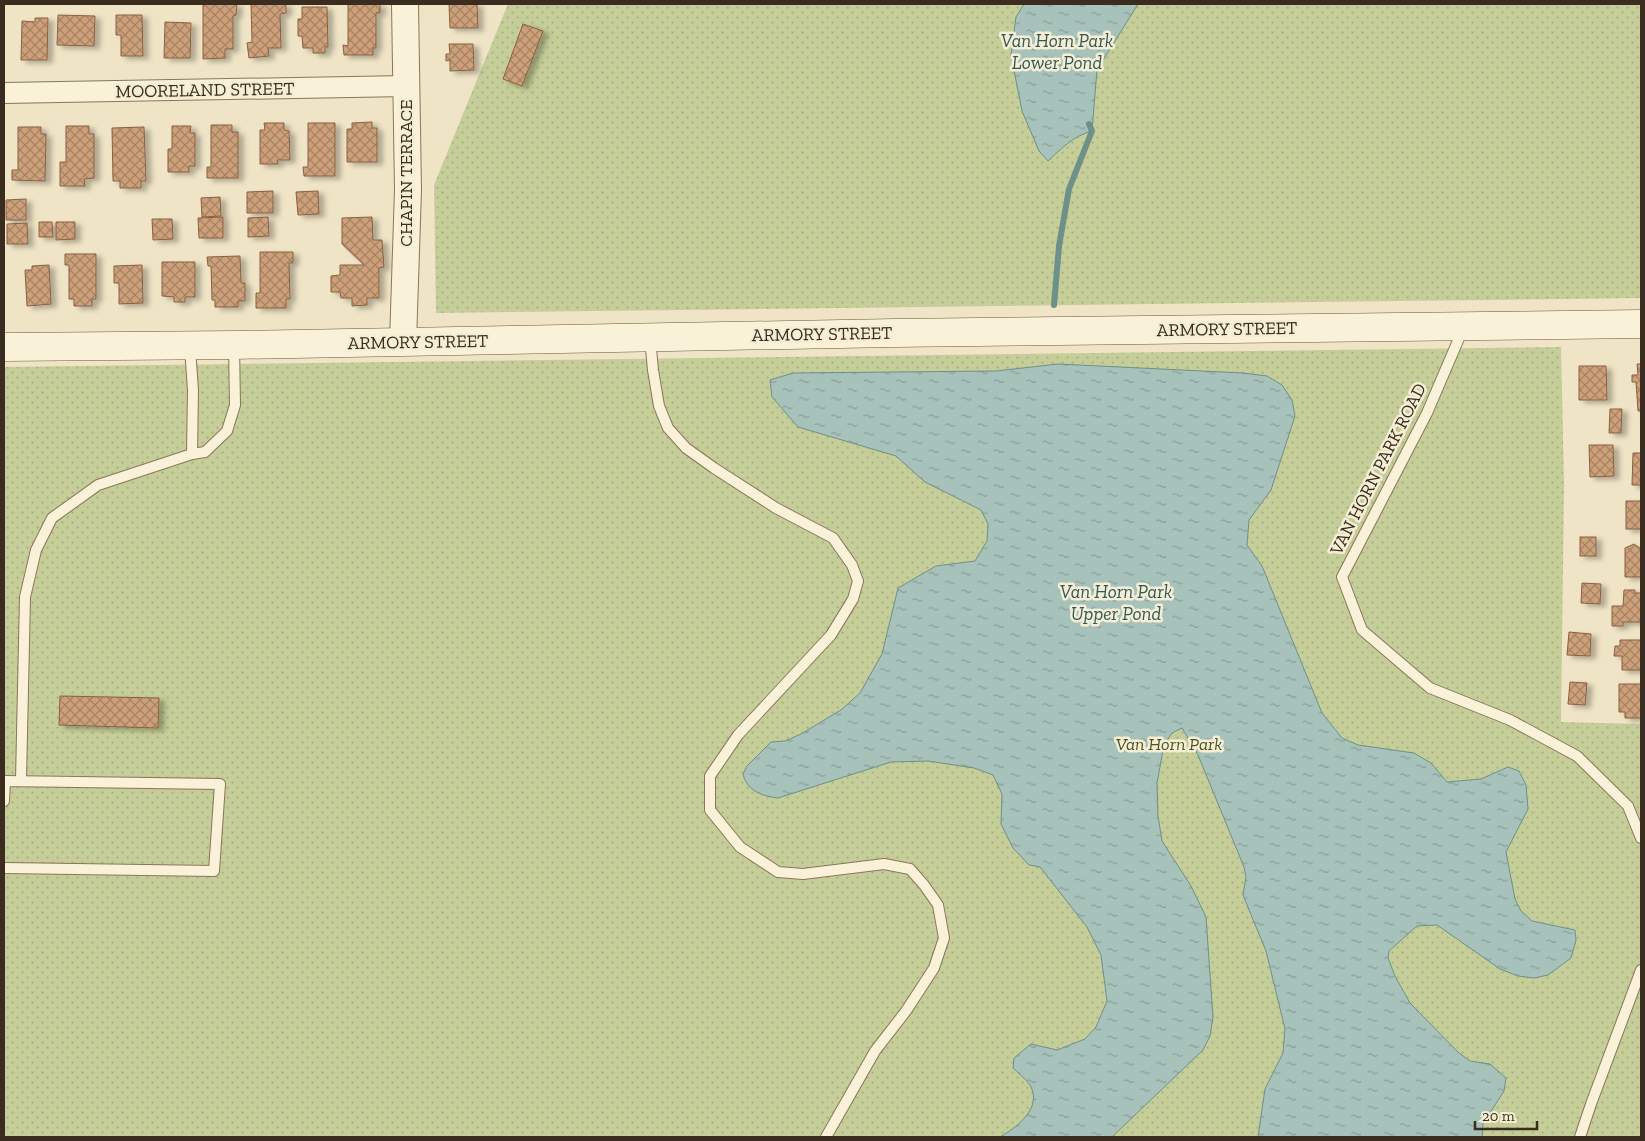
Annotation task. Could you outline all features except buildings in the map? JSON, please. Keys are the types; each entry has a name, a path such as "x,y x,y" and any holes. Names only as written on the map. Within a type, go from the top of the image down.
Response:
{"main road":[{"name":"ARMORY STREET","path":"4,347 234,345 650,336 1641,324"}],"street":[{"name":"CHAPIN TERRACE","path":"403,342 408,190 405,4"},
{"name":"MOORELAND STREET","path":"4,93 406,86"}],"lane":[{"name":"VAN HORN PARK ROAD","path":"1465,326 1427,413 1342,577 1362,630 1384,650 1430,688 1510,720 1576,756 1628,806 1641,838"},
{"path":"650,336 659,406 668,428 686,448 714,468 776,508 833,538 852,564 858,581 853,599 831,635 738,735 710,776 710,810 740,848 778,872 803,874 884,864 910,869 924,885 938,906 944,938 934,968 906,1012 875,1051 826,1137"},
{"path":"189,345 192,390 192,454"},
{"path":"21,780 25,597 36,550 52,518 98,485 192,454 205,452 227,431 235,405 234,345"},
{"path":"4,801 5,781 220,784 214,871 4,868"},
{"path":"1580,1137 1641,970"}],"green space":[{"path":"508,4 1641,4 1641,298 436,313 434,185"},
{"name":"Van Horn Park","path":"1561,347 1564,485 1561,722 1641,724 1641,1137 4,1137 4,367"}],"water":[{"name":"Van Horn Park Lower Pond","path":"1024,4 1138,4 1097,70 1092,131 1073,140 1048,161 1039,151 1022,111 1011,55 1016,17"},
{"name":"Van Horn Park Upper Pond","path":"1058,364 1243,373 1267,376 1282,385 1292,400 1295,416 1271,490 1249,520 1247,545 1262,566 1322,713 1342,738 1358,745 1414,753 1431,763 1447,782 1481,779 1508,767 1519,771 1526,785 1528,809 1506,852 1515,899 1521,911 1532,921 1575,930 1576,940 1571,958 1548,975 1534,978 1518,976 1500,969 1437,925 1417,926 1389,951 1388,958 1395,976 1410,1003 1459,1053 1470,1061 1490,1064 1506,1078 1504,1091 1483,1124 1482,1137 1258,1137 1265,1089 1283,1053 1285,1029 1266,951 1243,895 1246,877 1244,867 1198,755 1182,728 1172,733 1164,745 1157,783 1158,816 1162,841 1191,886 1206,917 1213,1017 1210,1036 1203,1050 1112,1137 1000,1137 1014,1128 1026,1116 1031,1109 1033,1101 1030,1085 1013,1068 1014,1058 1031,1044 1057,1050 1085,1039 1096,1027 1107,1001 1101,955 1087,927 1040,867 1029,865 1013,848 1001,824 1002,794 993,775 974,768 928,761 891,762 778,798 756,792 745,780 743,774 747,766 771,742 785,741 801,734 841,710 860,693 882,654 898,588 936,566 975,561 987,541 988,524 981,510 925,482 896,456 798,427 772,397 770,380 793,373 996,371"}],"waterway":[{"path":"1054,305 1059,246 1069,189 1092,131 1089,124"}]}
